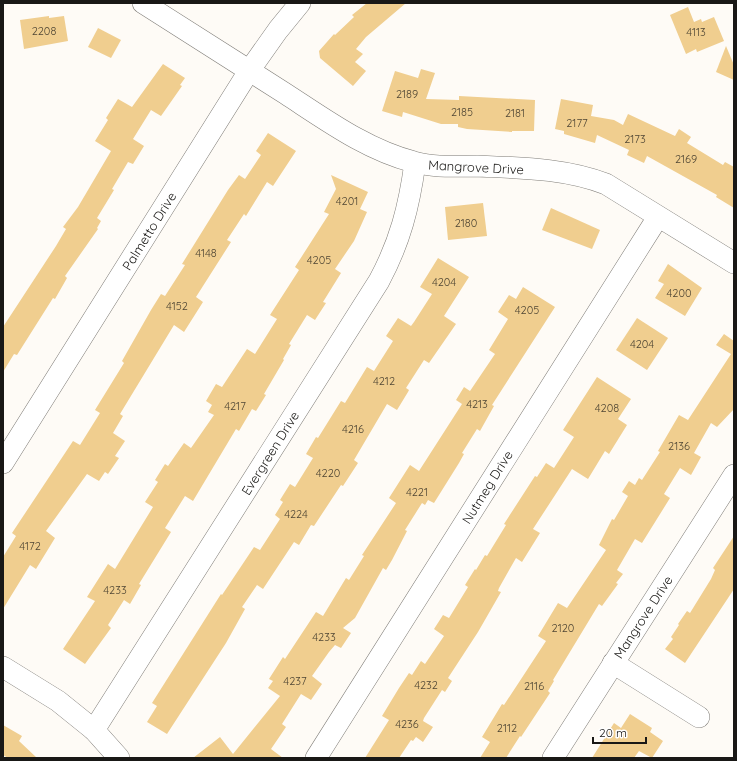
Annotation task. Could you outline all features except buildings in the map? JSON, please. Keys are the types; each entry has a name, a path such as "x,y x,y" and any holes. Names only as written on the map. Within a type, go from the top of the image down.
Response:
{"street":[{"name":"Mangrove Drive","path":"142,3 350,135 394,156 415,163 439,166 477,166 571,173 606,184 734,263"},
{"name":"Palmetto Drive","path":"3,462 249,70 300,3"},
{"name":"Evergreen Drive","path":"94,730 379,282 391,260 405,222 411,197 415,163"},
{"name":"Nutmeg Drive","path":"316,758 658,217"},
{"name":"Mangrove Drive","path":"552,758 734,475"},
{"path":"613,663 699,717"},
{"path":"3,667 58,701 94,730 119,758"}]}
